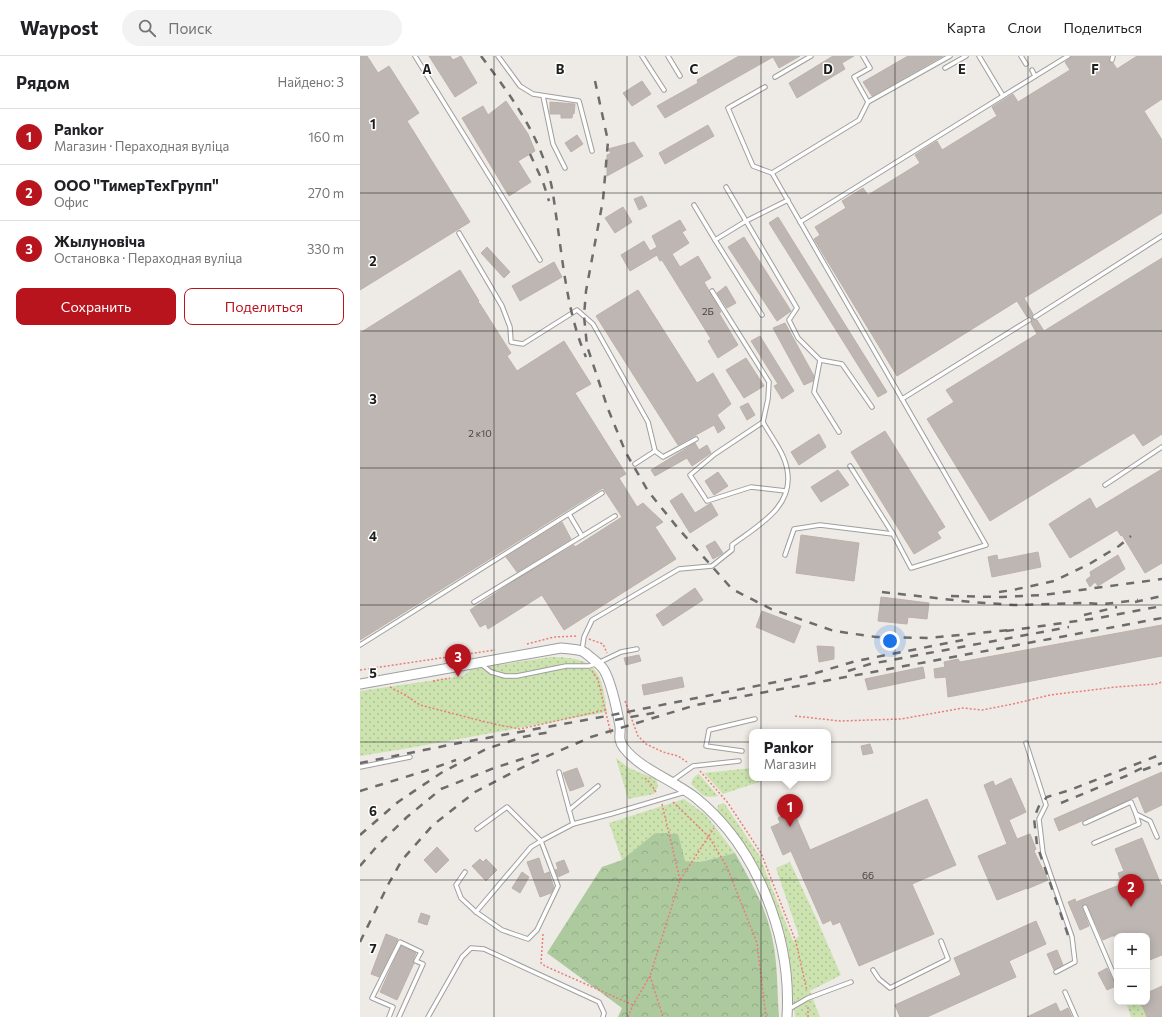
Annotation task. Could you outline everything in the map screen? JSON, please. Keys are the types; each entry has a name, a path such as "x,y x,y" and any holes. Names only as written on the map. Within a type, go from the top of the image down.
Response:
{"street":[{"path":"360,684 560,648 582,651 598,663 604,669 609,681 620,728 619,738 624,748 630,755 642,764 672,781 713,812 750,863 758,877 770,904 781,941 785,964 788,1013"}],"lane":[{"path":"415,56 540,260"},
{"path":"498,56 520,86 533,94 579,102 592,150"},
{"path":"642,56 664,90"},
{"path":"668,56 680,76"},
{"path":"775,77 811,56"},
{"path":"863,56 870,68 854,77 868,102"},
{"path":"772,173 859,120 868,102 950,56"},
{"path":"945,68 966,56"},
{"path":"979,56 1003,96"},
{"path":"1021,56 1026,64"},
{"path":"800,222 1068,56"},
{"path":"1112,60 1113,56"},
{"path":"1032,70 1035,76"},
{"path":"765,87 728,108 753,166 772,173 986,545 911,568 893,534 850,466"},
{"path":"543,96 553,144 565,168"},
{"path":"726,187 798,308 789,320 798,338 820,360 842,364 872,407"},
{"path":"715,240 746,221 788,200"},
{"path":"694,206 762,315"},
{"path":"459,233 502,306 510,327 511,342 523,344 578,310 593,324 648,422 655,451 663,457 696,439"},
{"path":"1035,317 1162,236"},
{"path":"582,651 584,637 592,620 679,569 712,566 732,550 732,545 772,515 782,503 786,491 787,469 783,456 763,422 768,399 769,382 712,291"},
{"path":"902,399 1029,320"},
{"path":"820,360 814,392 838,432"},
{"path":"763,422 714,454 690,475 707,501 751,487 786,491"},
{"path":"1105,485 1162,447"},
{"path":"635,464 655,451"},
{"path":"360,645 602,493"},
{"path":"569,514 582,536"},
{"path":"474,602 615,516"},
{"path":"785,555 794,529 820,525 893,534"},
{"path":"480,663 491,672 505,676 517,676 566,666 589,666 621,652 637,649"},
{"path":"742,751 706,746 708,730 755,719"},
{"path":"1026,743 1046,804 1039,819 1043,853 1072,937 1075,962 1056,972"},
{"path":"360,767 410,757"},
{"path":"672,781 693,766 739,761"},
{"path":"559,772 573,824"},
{"path":"569,810 598,786"},
{"path":"476,912 531,847 541,841 573,824 688,792"},
{"path":"1086,823 1131,802 1136,814 1139,824 1094,843"},
{"path":"465,872 456,885 461,898 476,912 502,930 528,939 538,930 558,886 541,841 507,807 477,829"},
{"path":"1136,814 1150,821 1157,837"},
{"path":"1085,908 1114,975"},
{"path":"873,970 879,979 890,988 948,959 941,941"},
{"path":"389,1017 393,1007 372,998 400,942 421,952 416,961 423,964 399,1017"},
{"path":"428,1017 462,957 471,948 484,949 599,1002 604,1014 603,1017"},
{"path":"788,1013 808,998 851,982"},
{"path":"1065,992 1076,1017"}],"path":[{"path":"795,716 840,721 901,719 963,708 982,710 1050,695 1162,682"},
{"path":"390,688 405,695 420,705 494,724 520,729 605,710"},
{"path":"668,797 709,837 727,867 757,943 766,1017"},
{"path":"628,1017 633,1005 650,976 680,880 720,820"},
{"path":"543,932 541,963 633,1005"},
{"path":"650,976 663,1017"}],"green space":[{"path":"551,657 578,660 587,663 594,669 599,676 607,712 360,756 360,691 463,676 472,669"},
{"path":"616,758 629,768 656,779 658,786 654,794 628,799"},
{"path":"749,768 749,781 762,781 723,794 704,773"},
{"path":"699,774 718,796 705,796 691,784 694,778"},
{"path":"684,799 706,815 735,853 700,862 685,861 655,833 622,860 609,823"},
{"path":"724,803 759,855 793,941 799,936 776,868 790,862 818,922 841,975 810,991 820,1017 795,1017 787,945 776,911 753,858 717,811 718,805"},
{"path":"655,833 678,834 685,861 700,862 735,853 757,894 769,926 774,947 779,1017 618,1017 622,1008 547,953 602,867 622,860"},
{"path":"1127,1005 1142,1005 1147,1017 1131,1017"}],"building":[{"path":"360,56 367,56 378,73 389,66 419,113 407,121 470,222 360,290"},
{"path":"429,56 450,56 453,60 461,56 477,83 455,97"},
{"path":"739,56 800,56 779,68 773,57 665,118 657,106 698,83 697,80"},
{"path":"833,56 854,56 842,63 845,69 797,98 789,83"},
{"path":"908,56 943,56 872,96 863,82"},
{"path":"1072,56 1109,56 1110,62 1113,63 1117,69 1137,56 1162,56 1162,99 1144,111 1162,140 1162,213 1024,298 1033,314 1032,318 1037,320 1044,331 1162,258 1162,434 1143,446 1134,433 990,521 927,419 954,402 946,390 1037,334 1031,323 1032,319 1027,317 1017,301 897,376 814,239 820,235 815,227 846,208 842,201 863,188 868,195 920,163 915,155 937,141 942,150 997,116 992,107 1013,94 1018,102 1070,70 1065,62"},
{"path":"642,81 651,94 632,106 623,93"},
{"path":"506,101 528,134 535,151 518,161 531,182 509,196 462,118 483,106 488,115"},
{"path":"550,102 575,104 572,118 561,118 561,114 550,114"},
{"path":"708,125 714,136 665,164 659,153"},
{"path":"577,135 583,144 571,152 565,143"},
{"path":"634,142 643,156 607,176 607,155 611,153 608,149"},
{"path":"642,196 647,206 639,210 634,199"},
{"path":"623,207 632,222 615,233 605,218"},
{"path":"778,217 887,392 878,397 769,223"},
{"path":"680,220 686,230 682,232 689,243 672,254 680,267 698,256 711,278 704,282 721,312 719,313 738,345 718,358 708,341 711,339 662,260 660,261 657,255 630,271 621,255 644,241 650,251 657,247 652,236"},
{"path":"744,237 791,311 777,321 728,247"},
{"path":"487,247 510,272 504,278 481,253"},
{"path":"554,262 562,277 520,301 512,286"},
{"path":"460,270 479,301 478,302 511,353 507,356 517,371 564,341 591,384 575,393 626,474 619,478 637,507 643,503 663,522 655,527 676,559 564,630 542,595 488,629 486,624 480,627 470,610 520,577 574,545 575,547 622,517 603,488 360,640 360,333"},
{"path":"726,286 736,303 727,308 717,293"},
{"path":"638,290 697,383 713,373 731,404 717,415 725,428 718,433 714,425 678,445 596,316"},
{"path":"785,323 814,376 813,381 804,385 773,328"},
{"path":"760,336 794,391 782,399 774,386 778,384 751,341"},
{"path":"746,358 764,386 744,398 726,370"},
{"path":"748,403 755,415 747,420 740,407"},
{"path":"885,431 945,527 937,532 941,538 914,554 851,452"},
{"path":"819,434 826,447 799,465 791,452"},
{"path":"695,443 699,450 707,445 711,453 692,466 687,458 655,476 651,470"},
{"path":"1162,469 1162,563 1145,573 1122,535 1121,536 1117,530 1070,558 1049,524 1090,498 1096,509"},
{"path":"838,470 849,485 821,502 811,487"},
{"path":"718,472 728,486 714,495 705,481"},
{"path":"682,493 695,513 711,503 718,515 690,533 670,501"},
{"path":"562,522 571,539 517,572 506,557"},
{"path":"801,535 859,543 854,581 796,573"},
{"path":"715,541 723,553 713,559 706,546"},
{"path":"1038,552 1041,567 992,577 988,557 997,555 998,560"},
{"path":"1118,555 1125,569 1098,586 1095,582 1090,587 1086,580 1091,576 1090,572"},
{"path":"695,588 703,600 663,626 656,615"},
{"path":"881,597 929,603 927,619 908,617 907,624 878,621"},
{"path":"762,611 801,626 794,643 756,627"},
{"path":"1162,625 1162,656 948,697 946,677 935,678 934,669 945,667 944,662 958,659 960,662"},
{"path":"817,646 834,647 834,659 819,662"},
{"path":"639,655 641,661 626,665 624,658"},
{"path":"923,667 925,678 868,690 865,679"},
{"path":"682,677 684,687 644,695 642,685"},
{"path":"870,744 873,753 863,755 861,746"},
{"path":"577,768 584,786 570,791 563,773"},
{"path":"1162,772 1162,805 1145,813 1138,796 1059,831 1054,819"},
{"path":"1011,778 1026,812 1009,820 1017,839 1030,834 1036,849 1034,851 1048,880 997,900 978,856 1007,844 984,785 993,781 995,786"},
{"path":"927,799 956,865 912,884 934,934 859,966 840,922 833,925 831,920 823,924 791,851 783,855 771,827 780,823 778,818 785,814 787,819 795,815 810,850"},
{"path":"1142,838 1162,887 1162,955 1150,960 1150,933 1114,933 1114,936 1103,940 1087,905 1083,904 1082,907 1089,926 1080,930 1068,902 1075,899 1076,902 1122,884 1118,873 1124,871 1115,849"},
{"path":"437,847 449,860 436,873 424,860"},
{"path":"539,858 544,874 549,872 554,888 551,893 540,897 527,862"},
{"path":"480,859 483,862 486,859 497,870 486,881 472,866"},
{"path":"564,860 569,872 558,877 555,870 558,869 556,863"},
{"path":"522,872 529,877 520,893 512,888"},
{"path":"421,913 430,916 427,925 418,922"},
{"path":"1036,921 1046,944 1009,961 1016,977 927,1017 900,1017 895,1005 961,975 954,958"},
{"path":"386,934 398,939 379,977 371,974"},
{"path":"401,946 416,953 413,960 414,963 397,1000 380,992"},
{"path":"1057,950 1063,965 1054,970 1047,954"},
{"path":"1107,968 1114,982 1114,987 1107,990 1098,973"},
{"path":"1162,986 1162,1017 1147,1017 1142,1005 1150,1005 1150,992"},
{"path":"1056,1003 1060,1012 1068,1008 1072,1017 1027,1017"}],"railway":[{"path":"481,56 512,98 530,128 544,159 552,191 570,305 574,323 586,357"},
{"path":"595,81 608,141 603,200 586,291 584,316 587,346 608,409 626,453 648,491 677,527 732,589 771,609 834,631 876,637 928,638 1010,630"},
{"path":"530,154 543,182 549,201"},
{"path":"999,592 1054,581 1091,563 1119,546 1131,536"},
{"path":"951,596 1002,597 1043,595 1162,579"},
{"path":"882,592 971,602 1014,605 1082,603 1104,604 1138,600"},
{"path":"1135,602 1162,596"},
{"path":"1006,631 1098,618 1162,606"},
{"path":"1084,615 1117,607"},
{"path":"360,942 402,860 433,825 475,792 525,766 591,737 696,705 1162,618"},
{"path":"848,671 870,664 1069,627"},
{"path":"360,763 806,676 856,661 963,640"},
{"path":"615,720 658,712"},
{"path":"360,835 398,802 441,773 486,749 523,737 550,732"},
{"path":"360,866 378,845 407,817 441,789 494,768 544,752"},
{"path":"1068,935 1037,845 1034,818 1039,806 1047,797 1070,790 1162,754"},
{"path":"360,791 456,760"},
{"path":"1143,770 1162,763"},
{"path":"1061,803 1126,776 1148,765"}],"place":[{"name":"Жылуновіча","path":"458,677"},
{"name":"Pankor","path":"790,827"},
{"name":"ООО \"ТимерТехГрупп\"","path":"1131,907"}]}
